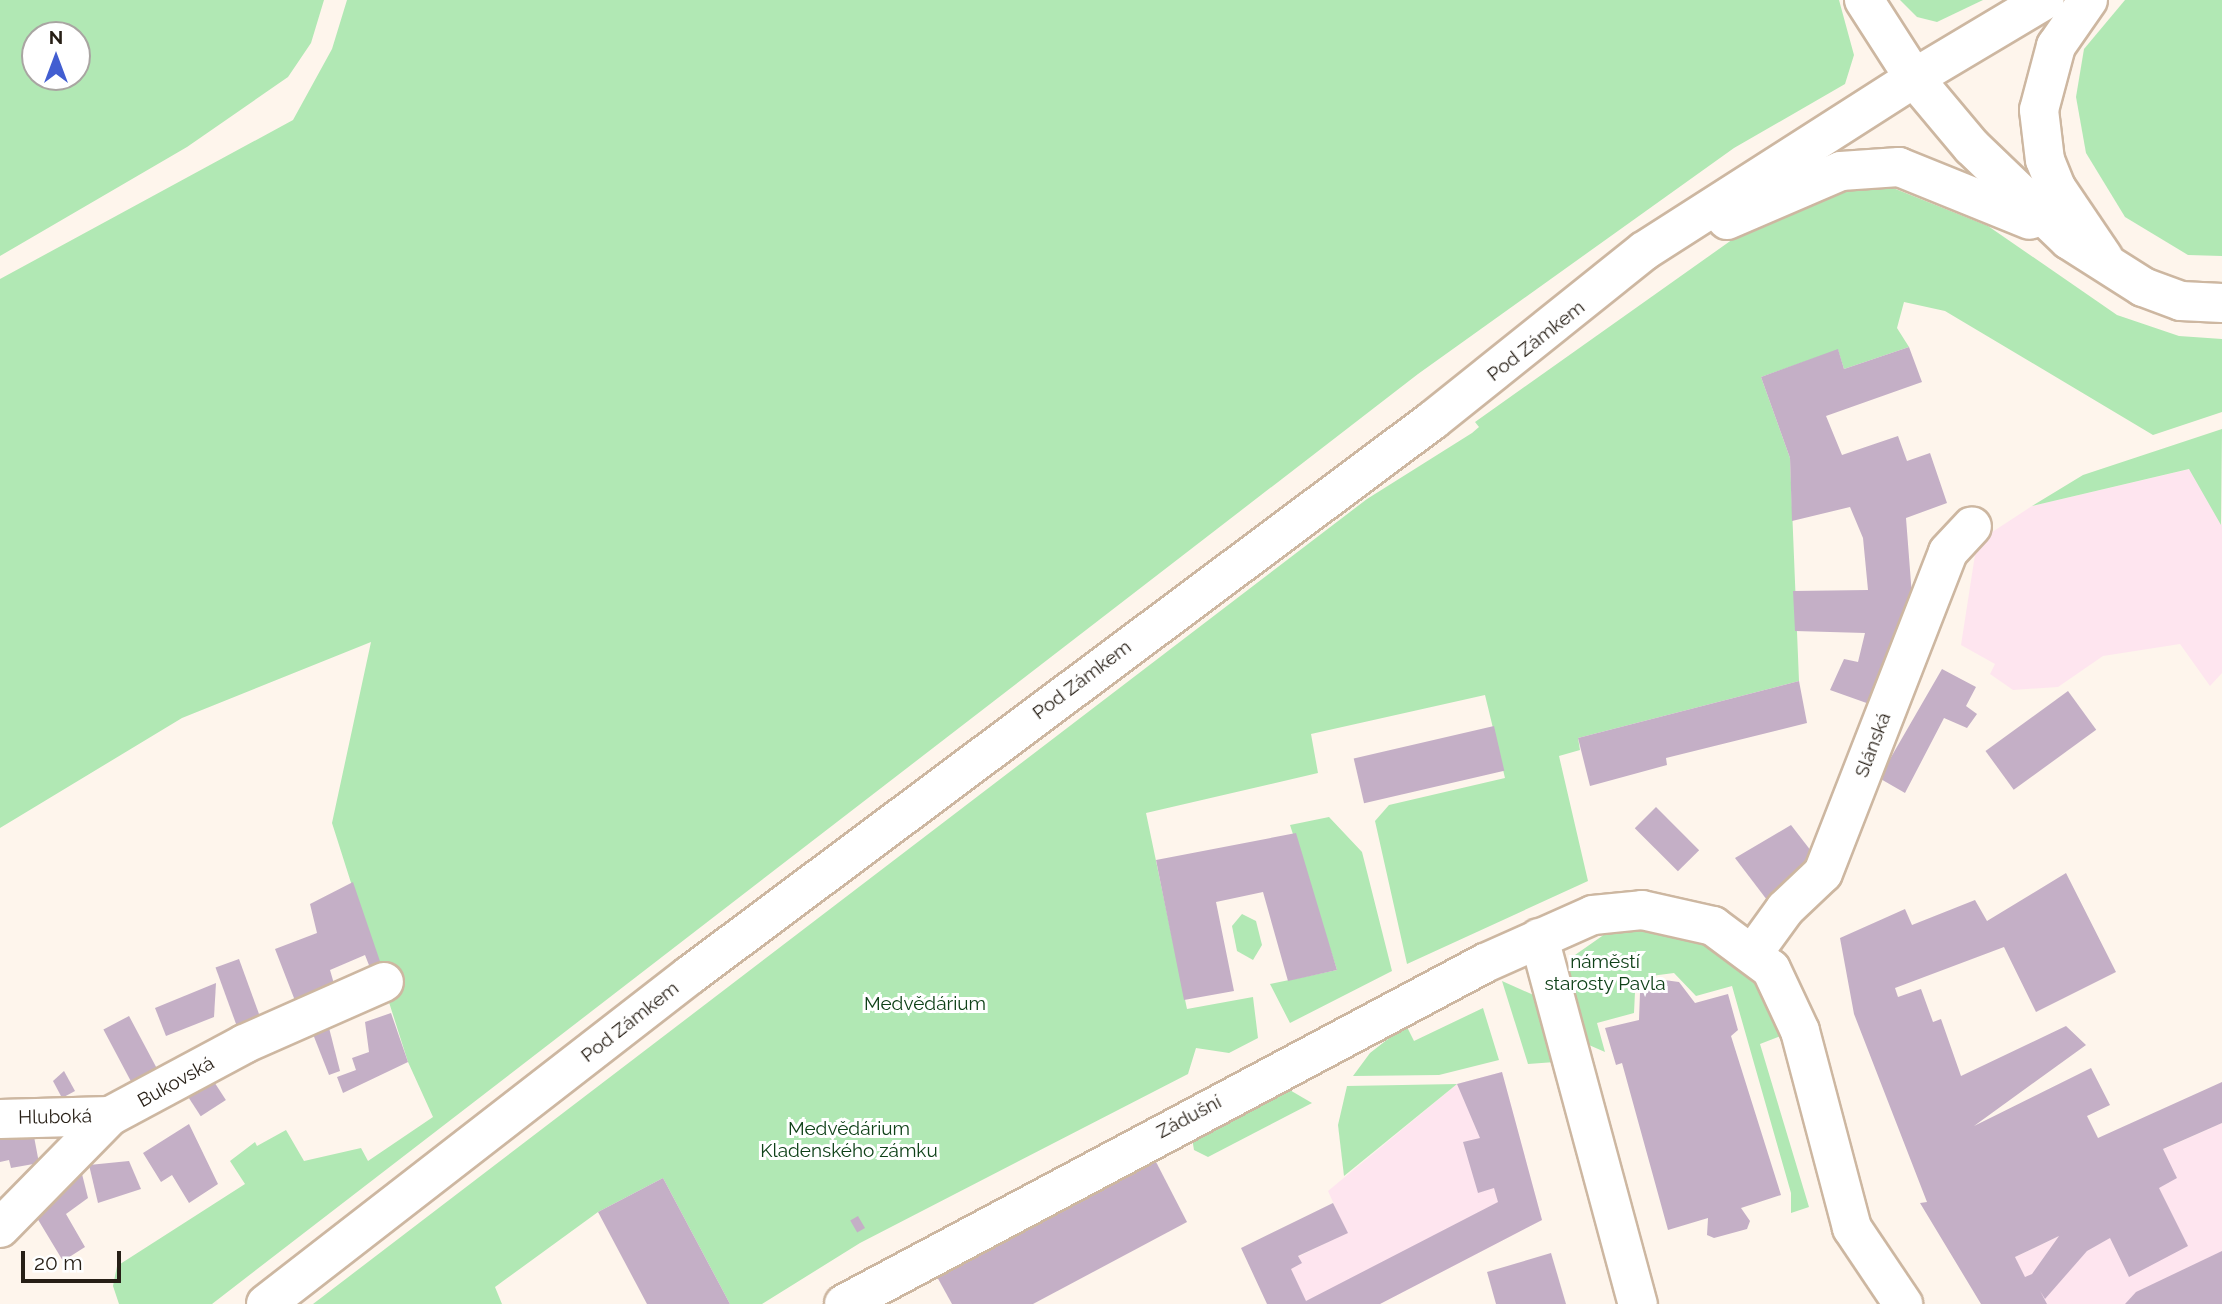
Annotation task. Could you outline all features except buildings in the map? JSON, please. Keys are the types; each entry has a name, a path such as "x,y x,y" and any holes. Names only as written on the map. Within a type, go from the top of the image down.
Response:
{"street":[{"path":"1864,0 1914,78 1972,147 2069,240"},
{"name":"Pod Zámkem","path":"265,1304 690,975 1578,310 1644,251 1914,78 2045,0"},
{"path":"2088,0 2048,65 2041,139 2071,215 2113,270"},
{"path":"1578,310 1727,219 1841,171 1899,167 1938,178 2069,240 2113,270 2181,301 2222,303"},
{"name":"Slánská","path":"1754,952 1785,909 1823,873 1948,552 1972,526"},
{"path":"1638,1304 1539,938 1593,915 1642,910 1690,918 1754,952 1785,992 1800,1031 1853,1228 1903,1304"},
{"name":"Zádušní","path":"844,1304 1329,1043 1539,938"},
{"name":"Bukovská","path":"0,1228 110,1116 244,1044 384,982"},
{"name":"Hluboká","path":"0,1119 110,1116"}],"shaded area":[{"path":"2190,469 2222,525 2222,673 2210,686 2180,644 2103,656 2058,687 2013,690 1990,674 1995,664 1961,645 1977,542 2032,506"},
{"path":"1502,1072 1542,1220 1380,1304 1267,1304 1270,1270 1347,1233 1328,1191 1457,1084"},
{"path":"2222,1123 2222,1279 2180,1304 1981,1304 2024,1277 2015,1257 2059,1236 2115,1171"}],"green space":[{"path":"0,0 324,0 311,43 288,77 187,147 0,256"},
{"path":"347,0 1839,0 1854,55 1845,84 1734,148 1418,374 212,1304 119,1304 113,1286 117,1266 245,1184 230,1161 255,1142 257,1146 286,1130 304,1161 361,1148 368,1161 433,1117 408,1062 332,823 371,642 182,718 0,828 0,279 293,120 332,49"},
{"path":"1900,0 1983,0 1937,22 1917,17"},
{"path":"2125,0 2222,0 2222,256 2188,255 2125,217 2086,153 2076,97 2084,49"},
{"path":"1883,184 1988,226 2117,315 2179,336 2222,339 2222,412 2153,435 1945,311 1904,302 1897,328 1909,347 1844,369 1838,350 1761,377 1790,458 1799,681 1578,738 1580,750 1559,756 1588,881 1407,964 1375,821 1389,805 1505,778 1485,695 1311,734 1318,773 1146,813 1187,1009 1253,997 1258,1038 1229,1053 1196,1048 1188,1074 860,1243 762,1304 730,1304 663,1178 598,1212 495,1287 502,1304 313,1304 1367,499 1472,433 1479,427 1475,422 1750,227 1839,186"},
{"path":"2222,429 2221,525 2189,469 2032,506 2083,475"},
{"path":"1329,817 1362,852 1392,971 1290,1023 1270,984 1337,970 1290,825"},
{"path":"1242,914 1256,921 1262,945 1253,960 1237,951 1232,926"},
{"name":"náměstí starosty Pavla","path":"1646,930 1707,945 1761,989 1783,1035 1760,1044 1809,1207 1791,1213 1791,1193 1732,986 1696,996 1674,973 1651,976 1635,992 1634,1013 1597,1023 1605,1052 1582,1042 1568,974 1575,955 1605,934"},
{"path":"1502,981 1538,997 1555,1062 1528,1064"},
{"path":"1483,1008 1499,1060 1439,1075 1353,1076 1370,1053 1406,1025 1414,1041"},
{"path":"1457,1084 1344,1176 1338,1125 1347,1086"},
{"path":"1288,1089 1312,1103 1208,1157 1194,1150 1192,1138"}],"park label":[{"name":"Medvědárium","path":"925,1004"},
{"name":"Medvědárium Kladenského zámku","path":"849,1140"}]}
